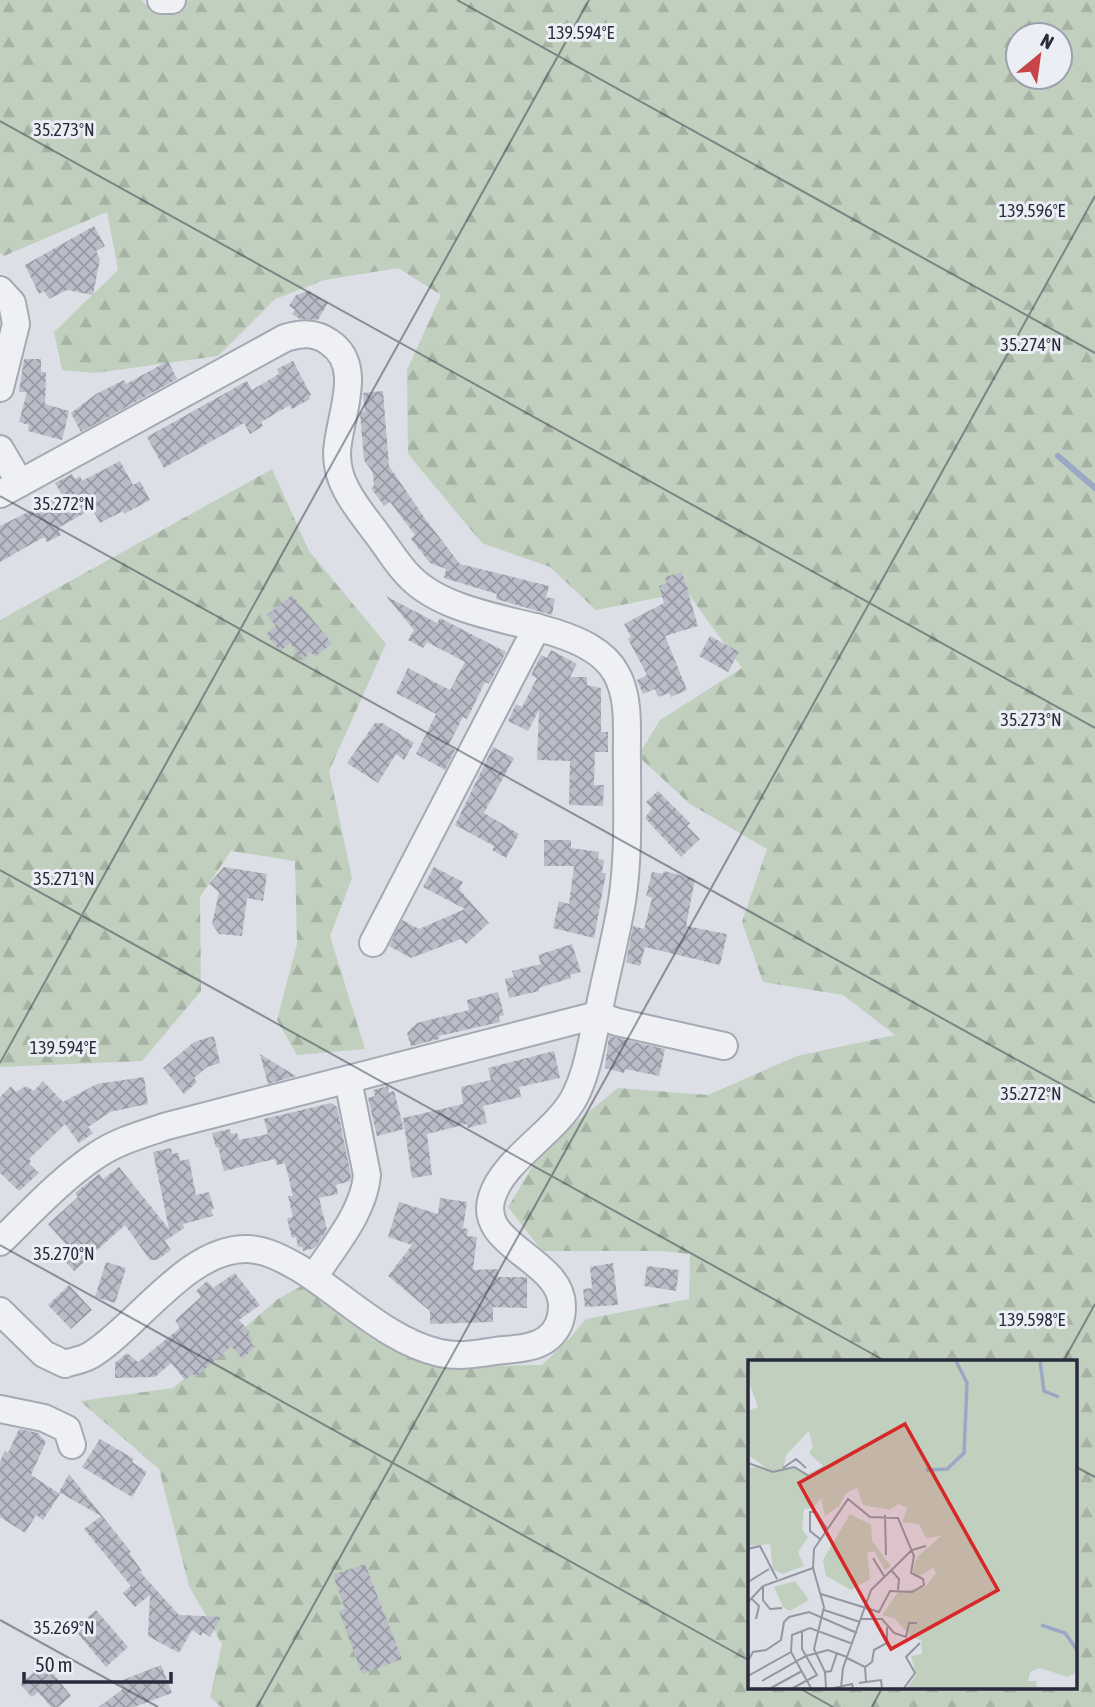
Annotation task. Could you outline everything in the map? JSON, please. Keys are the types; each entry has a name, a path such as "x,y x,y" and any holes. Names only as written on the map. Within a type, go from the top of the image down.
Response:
{"street":[{"path":"161,0 172,0"},
{"path":"0,290 12,303 16,324 0,388"},
{"path":"0,449 10,489 285,338 301,334 320,336 337,347 347,364 348,384 337,457 340,477 349,496 410,578 450,603 575,639 598,653 616,672 626,704 627,848 622,902 576,1094 565,1112 504,1175 492,1196 490,1214 496,1229 550,1276 562,1296 562,1318 552,1335 538,1345 466,1355 443,1354 419,1347 399,1337 314,1277 275,1254 248,1249 223,1252 199,1263 89,1357 65,1364 44,1354 0,1311"},
{"path":"373,943 537,627"},
{"path":"0,1242 60,1184 98,1154 131,1137 597,1015 724,1046"},
{"path":"314,1277 357,1208 365,1190 366,1175 348,1080"},
{"path":"0,1409 44,1418 67,1429 72,1446"}],"green space":[{"path":"0,0 141,0 151,9 181,0 1095,0 1095,1707 221,1707 210,1697 222,1644 189,1586 159,1469 80,1401 173,1388 278,1299 305,1284 375,1341 467,1366 542,1365 586,1319 689,1299 690,1254 661,1251 542,1251 508,1207 543,1149 618,1088 708,1095 797,1056 895,1035 843,995 763,982 742,922 767,849 690,804 638,756 660,720 742,668 687,592 596,610 550,567 482,543 408,454 407,370 441,295 398,268 325,280 275,299 218,356 95,373 62,370 54,332 118,270 107,212 4,256 0,253"},
{"path":"272,469 309,551 386,644 329,771 352,878 330,936 365,1049 297,1055 277,1020 297,944 295,861 231,851 200,897 201,991 142,1061 0,1067 0,620"}],"building":[{"path":"94,226 105,246 96,251 100,259 93,295 67,290 49,299 44,291 39,294 25,265"},
{"path":"309,291 328,303 318,320 300,319 292,314 295,310 289,306 296,295"},
{"path":"24,359 41,359 41,372 46,372 45,404 69,411 62,440 28,431 29,425 19,422 27,392 19,392"},
{"path":"168,361 177,379 81,432 71,413 96,394 124,380 126,384"},
{"path":"293,361 311,395 310,399 292,409 290,405 261,422 263,426 250,434 244,423 164,468 147,437 247,381 252,390 279,374 277,369"},
{"path":"383,391 389,466 426,520 460,564 549,586 546,597 555,599 552,615 496,599 497,594 444,578 446,569 430,563 411,539 415,535 390,502 384,506 371,488 374,486 373,473 364,460 360,413 365,411 363,393"},
{"path":"120,461 133,485 140,481 150,500 100,523 92,509 58,528 61,535 47,542 44,537 0,562 0,526 62,495 55,483 72,474 75,479 80,476 82,481"},
{"path":"682,572 698,626 665,636 687,690 671,697 669,693 658,697 655,689 643,694 637,680 647,675 628,639 631,637 624,624 664,603 659,586 667,583 665,577"},
{"path":"292,595 332,643 316,656 309,652 304,661 290,643 280,651 266,634 276,626 267,615"},
{"path":"386,596 437,623 440,618 506,652 489,684 485,682 467,719 463,717 448,746 455,750 445,770 416,754 436,714 396,693 408,668 450,690 465,662 427,642 423,648 408,640 414,630"},
{"path":"710,636 739,652 728,672 699,656"},
{"path":"551,650 577,664 570,677 587,677 587,685 601,688 601,732 608,732 608,752 595,752 594,785 604,785 603,806 569,805 570,761 537,760 539,710 528,731 508,721 516,704 522,707 537,678 531,675 541,655 547,658"},
{"path":"375,723 382,723 414,743 404,760 396,754 378,783 347,763"},
{"path":"493,747 514,758 484,813 519,834 506,858 492,850 494,846 455,825"},
{"path":"658,791 690,823 687,826 700,839 681,857 645,818 652,808 646,802"},
{"path":"544,840 571,840 571,848 599,852 598,859 604,860 602,873 606,873 594,938 553,928 559,901 569,904 574,866 544,866"},
{"path":"224,867 267,874 263,901 247,898 242,936 219,934 212,924 219,892 209,884"},
{"path":"434,867 463,882 459,889 489,923 466,944 461,939 411,958 389,946 402,920 419,929 465,909 423,887"},
{"path":"664,871 695,879 686,926 727,934 720,965 645,947 640,966 626,962 633,926 644,929 652,898 646,896 652,872 663,874"},
{"path":"572,944 581,972 539,988 539,991 509,998 505,979 514,977 512,971 541,964 538,955"},
{"path":"498,992 504,1015 499,1016 500,1022 439,1036 439,1039 411,1046 407,1033 417,1023 469,1010 467,1000"},
{"path":"214,1036 220,1063 207,1067 194,1078 197,1082 184,1094 163,1068 194,1042"},
{"path":"609,1036 665,1049 659,1076 625,1069 624,1073 605,1068"},
{"path":"554,1051 560,1078 519,1087 521,1097 483,1106 487,1123 468,1128 467,1124 427,1134 432,1175 412,1178 403,1118 463,1104 461,1087 491,1080 488,1068"},
{"path":"260,1054 296,1076 268,1084"},
{"path":"144,1077 148,1104 110,1112 88,1127 93,1133 79,1143 65,1124 29,1159 29,1164 39,1173 19,1191 0,1173 0,1097 11,1086 16,1092 26,1086 34,1091 43,1081 63,1102 97,1084"},
{"path":"388,1086 389,1093 394,1091 404,1129 377,1136 368,1098 375,1096 373,1090"},
{"path":"331,1103 337,1107 351,1176 350,1181 336,1185 338,1194 319,1198 327,1230 315,1248 303,1251 302,1247 298,1247 296,1237 292,1238 287,1218 293,1217 288,1196 293,1196 285,1163 277,1165 275,1159 224,1171 212,1133 230,1129 231,1134 237,1133 239,1140 268,1134 264,1119"},
{"path":"171,1148 172,1154 178,1153 180,1161 189,1159 196,1195 209,1192 214,1209 211,1209 213,1216 183,1224 184,1228 165,1241 171,1250 157,1260 150,1260 125,1225 74,1271 62,1258 71,1250 48,1224 78,1197 75,1193 99,1174 103,1179 119,1167 169,1229 153,1152"},
{"path":"440,1198 467,1202 463,1228 468,1229 467,1236 477,1237 473,1270 498,1269 498,1277 527,1277 527,1308 493,1307 493,1322 430,1324 430,1311 388,1276 412,1245 388,1237 399,1202 438,1214"},
{"path":"106,1262 126,1268 115,1303 95,1297"},
{"path":"613,1263 618,1305 585,1307 583,1289 592,1288 590,1267"},
{"path":"647,1266 679,1270 676,1291 644,1286"},
{"path":"235,1273 260,1305 239,1320 250,1332 248,1334 253,1340 250,1342 255,1347 242,1359 231,1346 196,1377 193,1374 185,1380 171,1363 155,1377 115,1378 115,1363 127,1353 138,1362 180,1328 175,1320 201,1297 196,1291 207,1281 213,1288"},
{"path":"69,1285 92,1310 71,1329 48,1305"},
{"path":"19,1429 38,1433 46,1442 31,1475 60,1494 43,1520 36,1515 25,1533 0,1517 0,1461 5,1451 8,1453"},
{"path":"100,1439 134,1459 132,1462 147,1472 132,1497 82,1467"},
{"path":"69,1474 131,1552 129,1553 142,1571 140,1572 179,1615 221,1617 210,1637 203,1632 201,1636 192,1630 179,1653 148,1636 150,1595 135,1607 123,1593 131,1586 84,1529 101,1516 59,1492"},
{"path":"365,1564 402,1659 362,1674 339,1611 345,1609 333,1575"},
{"path":"96,1610 128,1647 106,1667 74,1629"},
{"path":"45,1663 71,1696 58,1707 51,1707 38,1692 32,1697 20,1684"},
{"path":"161,1665 172,1693 134,1707 99,1707 124,1688 118,1682"}],"waterway":[{"path":"1058,456 1095,488"}]}
